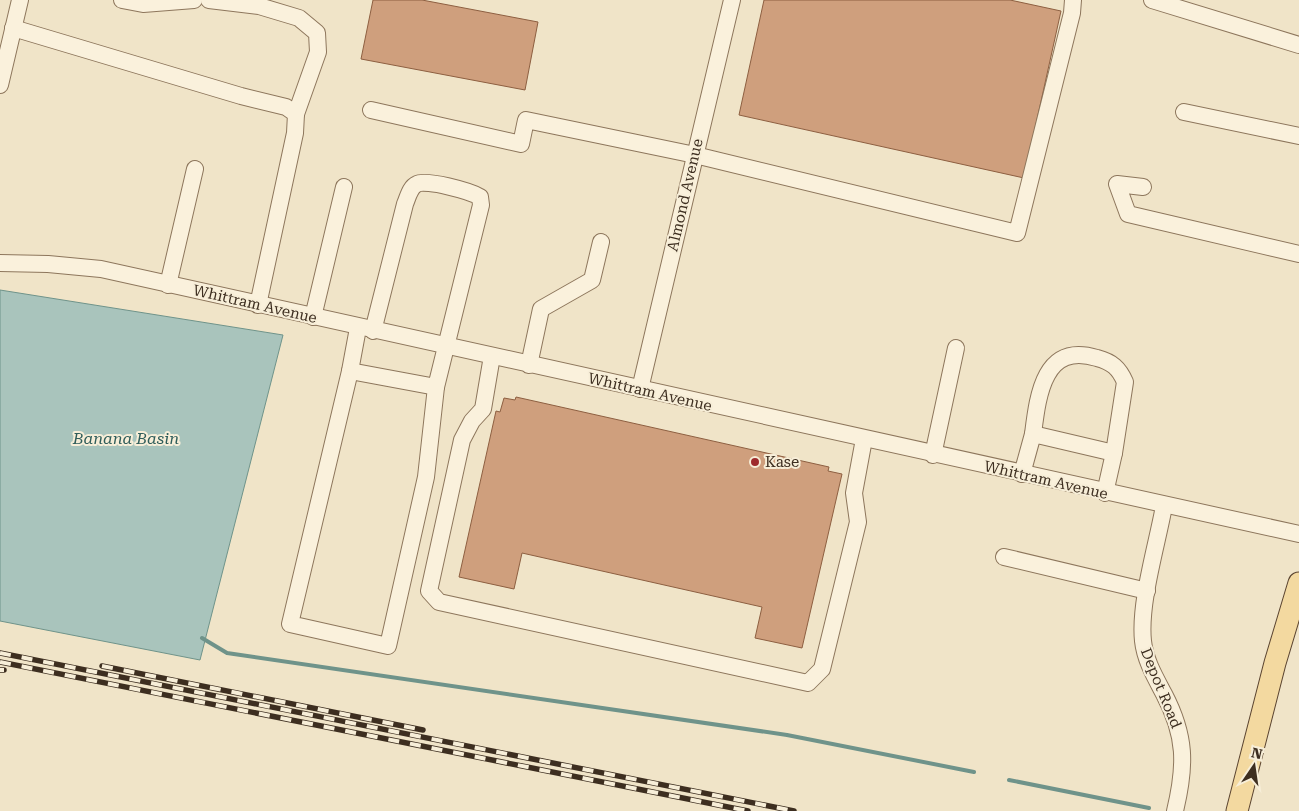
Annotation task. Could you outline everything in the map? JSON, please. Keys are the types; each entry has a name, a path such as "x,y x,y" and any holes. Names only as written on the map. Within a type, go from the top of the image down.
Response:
{"main road":[{"path":"1239,802 1299,583"}],"street":[{"path":"0,85 20,0"},
{"path":"122,0 143,4 194,0"},
{"path":"209,0 259,6 299,18 316,33 318,52 296,114 295,132 258,305"},
{"name":"Almond Avenue","path":"640,390 732,0"},
{"path":"371,110 521,144 526,120 695,155 1017,233 1072,13 1073,0"},
{"path":"1152,0 1299,45"},
{"path":"13,28 240,96 286,106 296,114"},
{"path":"1184,112 1299,136"},
{"path":"168,285 195,169"},
{"path":"418,183 439,185 475,194 482,201 436,387 426,477 388,646 290,624 350,371 366,329 409,194 418,183"},
{"path":"1142,187 1117,184 1128,214 1299,254"},
{"path":"313,317 344,187"},
{"path":"529,365 542,309 592,280 601,242"},
{"name":"Whittram Avenue","path":"0,264 48,264 101,270 1105,493 1299,534"},
{"path":"933,454 956,348"},
{"path":"1022,474 1033,434 1037,401 1045,375 1056,363 1069,355 1081,353 1110,362 1121,371 1125,382 1114,453 1105,493"},
{"path":"492,356 483,409 472,421 462,440 429,591 439,602 808,683 822,669 858,522 854,493 864,439"},
{"path":"350,371 436,387"},
{"path":"1033,434 1114,453"},
{"name":"Depot Road","path":"1164,506 1142,616 1145,655 1178,728 1183,748 1183,762 1175,810"},
{"path":"1004,557 1148,591"}],"water":[{"name":"Banana Basin","path":"0,290 283,335 200,660 0,621"}],"building":[{"path":"373,0 422,0 538,22 525,90 361,59"},
{"path":"764,0 1010,0 1061,11 1024,178 739,115"},
{"path":"516,397 829,467 828,471 842,474 802,648 755,638 762,607 522,553 514,589 459,577 496,411 500,412 504,398 515,400"}],"waterway":[{"path":"202,638 227,653 787,735 974,772"},
{"path":"1009,780 1149,808"}],"railway":[{"path":"0,653 794,811"},
{"path":"0,662 748,811"},
{"path":"102,666 423,730"}],"place":[{"name":"Kase","path":"755,462"}]}
